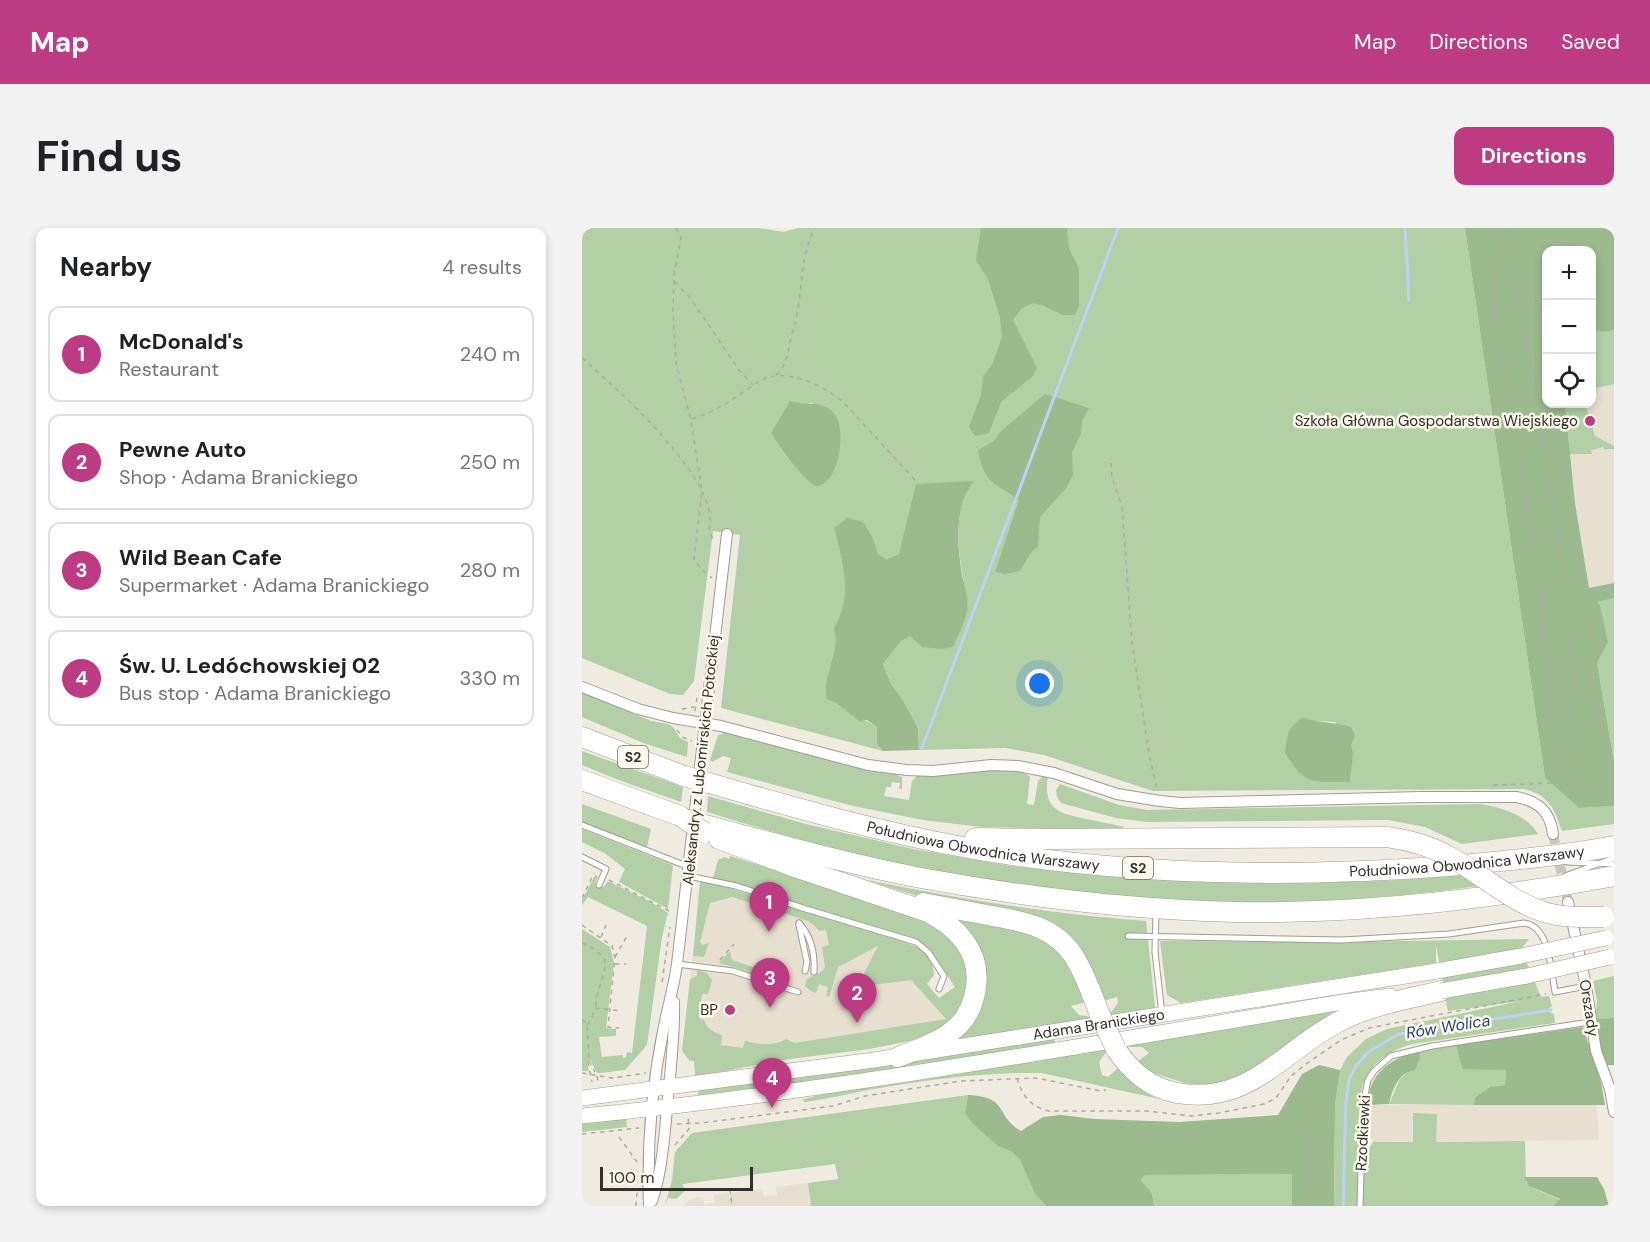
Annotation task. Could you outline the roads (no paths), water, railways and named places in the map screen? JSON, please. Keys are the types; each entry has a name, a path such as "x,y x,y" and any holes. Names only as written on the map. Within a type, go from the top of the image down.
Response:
{"highway":[{"name":"Południowa Obwodnica Warszawy","path":"582,737 684,776 840,821 971,848 1050,860 1190,871 1380,871 1515,860 1614,846"},
{"path":"582,780 680,816 742,849 928,912 945,921 958,933 976,964 974,999 960,1024 933,1043 898,1057"},
{"name":"Południowa Obwodnica Warszawy","path":"705,829 921,878 1081,901 1157,909 1292,911 1411,904 1524,891 1614,876"},
{"path":"899,834 1043,839 1387,837 1406,840 1453,858 1508,895 1545,912 1581,917 1609,917"},
{"path":"876,894 1018,919 1044,928 1072,953 1124,1062 1155,1086 1170,1092 1208,1095 1226,1092 1244,1085 1324,1030 1351,1016 1439,981"}],"main road":[{"name":"Adama Branickiego","path":"582,1116 660,1108 878,1078 1343,1002 1439,981 1521,957 1610,937"},
{"name":"Adama Branickiego","path":"582,1098 898,1057 1163,1016 1439,981 1527,976 1612,957"}],"street":[{"name":"Aleksandry z Lubomirskich Potockiej","path":"650,1206 662,1089 674,1032 674,987 726,534"},
{"path":"582,687 633,708 705,723 886,769 933,771 981,766 1018,766 1054,773 1117,794 1180,803 1432,797 1516,798 1527,800 1542,808 1552,824 1553,834"},
{"name":"Orszady","path":"1568,902 1586,986 1596,1051 1611,1089 1614,1112"}],"lane":[{"path":"582,825 689,871 916,942 928,952 944,976 939,989"},
{"path":"582,856 606,869 599,885"},
{"path":"1524,891 1614,858"},
{"path":"1515,860 1614,864"},
{"path":"1157,909 1155,936 1157,978 1163,1016"},
{"path":"805,971 807,962 799,923 809,936 815,961 814,972"},
{"path":"1128,936 1342,940 1449,934 1524,923 1535,926 1543,936 1555,992 1586,986"},
{"path":"677,964 733,971 798,992"},
{"name":"Rzodkiewki","path":"1360,1206 1363,1104 1368,1080 1374,1071 1391,1056 1432,1046 1590,1022"}],"waterway":[{"path":"922,748 1118,228"},
{"path":"1405,228 1409,300"},
{"name":"Rów Wolica","path":"1343,1206 1346,1101 1349,1079 1368,1052 1399,1034 1551,1010"}],"tunnel":[{"path":"1553,834 1568,902"}],"place":[{"name":"Szkoła Główna Gospodarstwa Wiejskiego","path":"1590,421"},
{"name":"McDonald's","path":"769,932"},
{"name":"Wild Bean Cafe","path":"770,1008"},
{"name":"BP","path":"730,1010"},
{"name":"Pewne Auto","path":"857,1023"},
{"name":"Św. U. Ledóchowskiej 02","path":"772,1108"}]}
